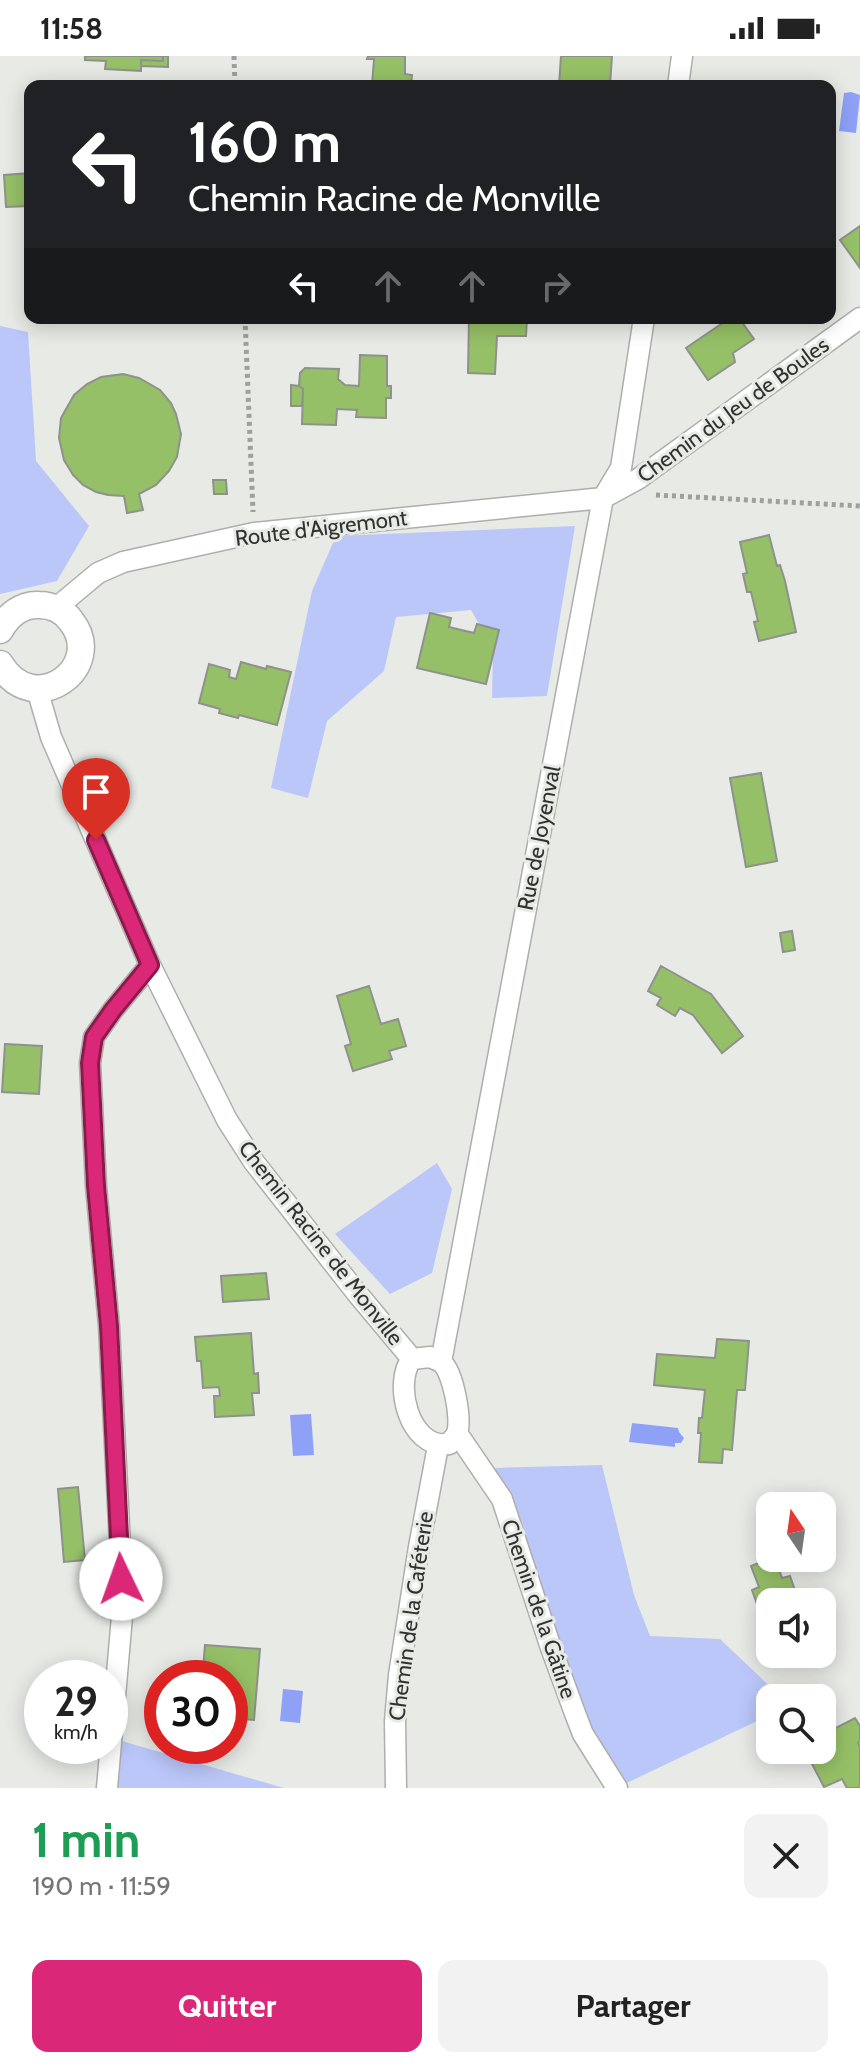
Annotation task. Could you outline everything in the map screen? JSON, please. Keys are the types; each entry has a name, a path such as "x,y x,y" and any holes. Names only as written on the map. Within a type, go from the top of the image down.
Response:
{"street":[{"path":"679,80 682,56"},
{"name":"Chemin du Jeu de Boules","path":"603,498 638,479 860,318"},
{"name":"Rue de Joyenval","path":"441,1362 603,498 621,468 643,324"},
{"name":"Route d'Aigremont","path":"56,608 98,573 123,562 254,533 603,498"},
{"path":"0,665 9,677 22,686 37,689 50,687 71,674 81,650 75,625 56,608 27,606 5,614"},
{"name":"Chemin Racine de Monville","path":"37,689 51,737 150,965 227,1120 254,1162 412,1359"},
{"path":"107,1788 123,1605 109,1326 96,1186 90,1063 94,1037 150,965"},
{"path":"430,1357 441,1362 448,1372 458,1412 457,1433 449,1444 438,1446 426,1440 413,1427 404,1383 406,1365 412,1359 430,1357"},
{"name":"Chemin de la Gâtine","path":"457,1433 502,1499 579,1725 617,1788"},
{"name":"Chemin de la Caféterie","path":"396,1788 395,1721 399,1675 438,1446"}],"path":[{"path":"234,56 235,80"},
{"path":"245,324 254,533"},
{"path":"656,495 860,506"}],"shaded area":[{"path":"0,326 28,332 36,461 89,526 57,581 0,594"},
{"path":"575,526 547,696 492,698 493,648 471,610 396,617 384,671 327,721 308,798 271,788 312,591 336,536"},
{"path":"437,1163 452,1189 432,1273 390,1294 335,1234"},
{"path":"602,1465 634,1595 650,1636 720,1639 767,1684 756,1684 756,1722 614,1788 493,1468"},
{"path":"128,1743 144,1747 144,1764 201,1764 284,1788 120,1788 110,1785 116,1764 128,1764"}],"water":[{"path":"844,93 860,95 856,133 839,131"},
{"path":"311,1414 314,1455 293,1456 290,1415"},
{"path":"632,1423 678,1428 684,1438 681,1443 675,1443 675,1447 629,1442"},
{"path":"283,1689 303,1691 300,1723 280,1721"}],"building":[{"path":"85,56 163,56 163,61 141,60 141,71 105,69 106,61 85,60"},
{"path":"163,56 168,56 168,67 141,66 141,60 163,61"},
{"path":"368,56 405,56 405,74 412,75 412,80 372,80 374,59 367,59"},
{"path":"561,56 612,56 610,80 559,80"},
{"path":"24,173 24,206 6,207 4,175"},
{"path":"860,226 860,268 840,240"},
{"path":"469,324 527,324 526,336 497,336 495,374 468,373"},
{"path":"721,324 743,324 754,339 733,353 735,362 708,380 686,348"},
{"path":"360,355 387,356 387,386 391,386 391,398 386,398 386,418 356,417 357,410 337,409 336,425 302,424 300,373 305,368 339,369 338,379 345,385 359,386"},
{"path":"123,374 139,378 160,390 171,403 181,434 177,457 169,471 156,485 139,494 143,510 127,513 124,496 96,492 73,475 64,460 59,438 61,418 74,395 101,377"},
{"path":"291,385 303,389 302,406 291,406"},
{"path":"213,480 226,480 227,494 214,494"},
{"path":"769,535 777,566 780,565 785,581 796,632 759,641 754,622 758,621 743,574 747,573 740,542"},
{"path":"430,613 451,618 449,627 474,633 477,624 499,630 486,684 417,668"},
{"path":"241,662 291,672 277,725 219,713 220,709 199,703 209,664 230,670 229,677 236,679"},
{"path":"761,773 777,861 746,867 730,778"},
{"path":"792,931 795,950 783,952 780,933"},
{"path":"661,966 711,994 743,1036 722,1053 693,1015 680,1008 675,1016 657,1005 661,998 648,991"},
{"path":"369,986 381,1024 398,1019 406,1046 389,1051 392,1059 353,1071 345,1046 351,1044 337,996"},
{"path":"5,1044 42,1046 39,1094 2,1092"},
{"path":"266,1273 269,1299 223,1302 221,1276"},
{"path":"251,1333 254,1374 258,1373 259,1393 252,1393 254,1415 215,1417 214,1396 220,1396 219,1387 203,1388 195,1337"},
{"path":"717,1339 749,1341 745,1390 737,1390 732,1450 723,1449 722,1463 699,1462 699,1418 702,1418 705,1390 654,1385 657,1354 715,1358"},
{"path":"78,1487 85,1560 64,1562 58,1489"},
{"path":"756,1564 756,1572 780,1572 782,1578 790,1576 794,1588 757,1588 759,1587 751,1566"},
{"path":"205,1645 260,1649 254,1720 248,1720 248,1660 204,1660"},
{"path":"855,1718 860,1726 860,1788 847,1788 842,1779 824,1787 812,1764 836,1764 836,1728"}],"route":[{"path":"96,840 150,965 94,1037 90,1063 96,1186 109,1326 121,1579"}]}
